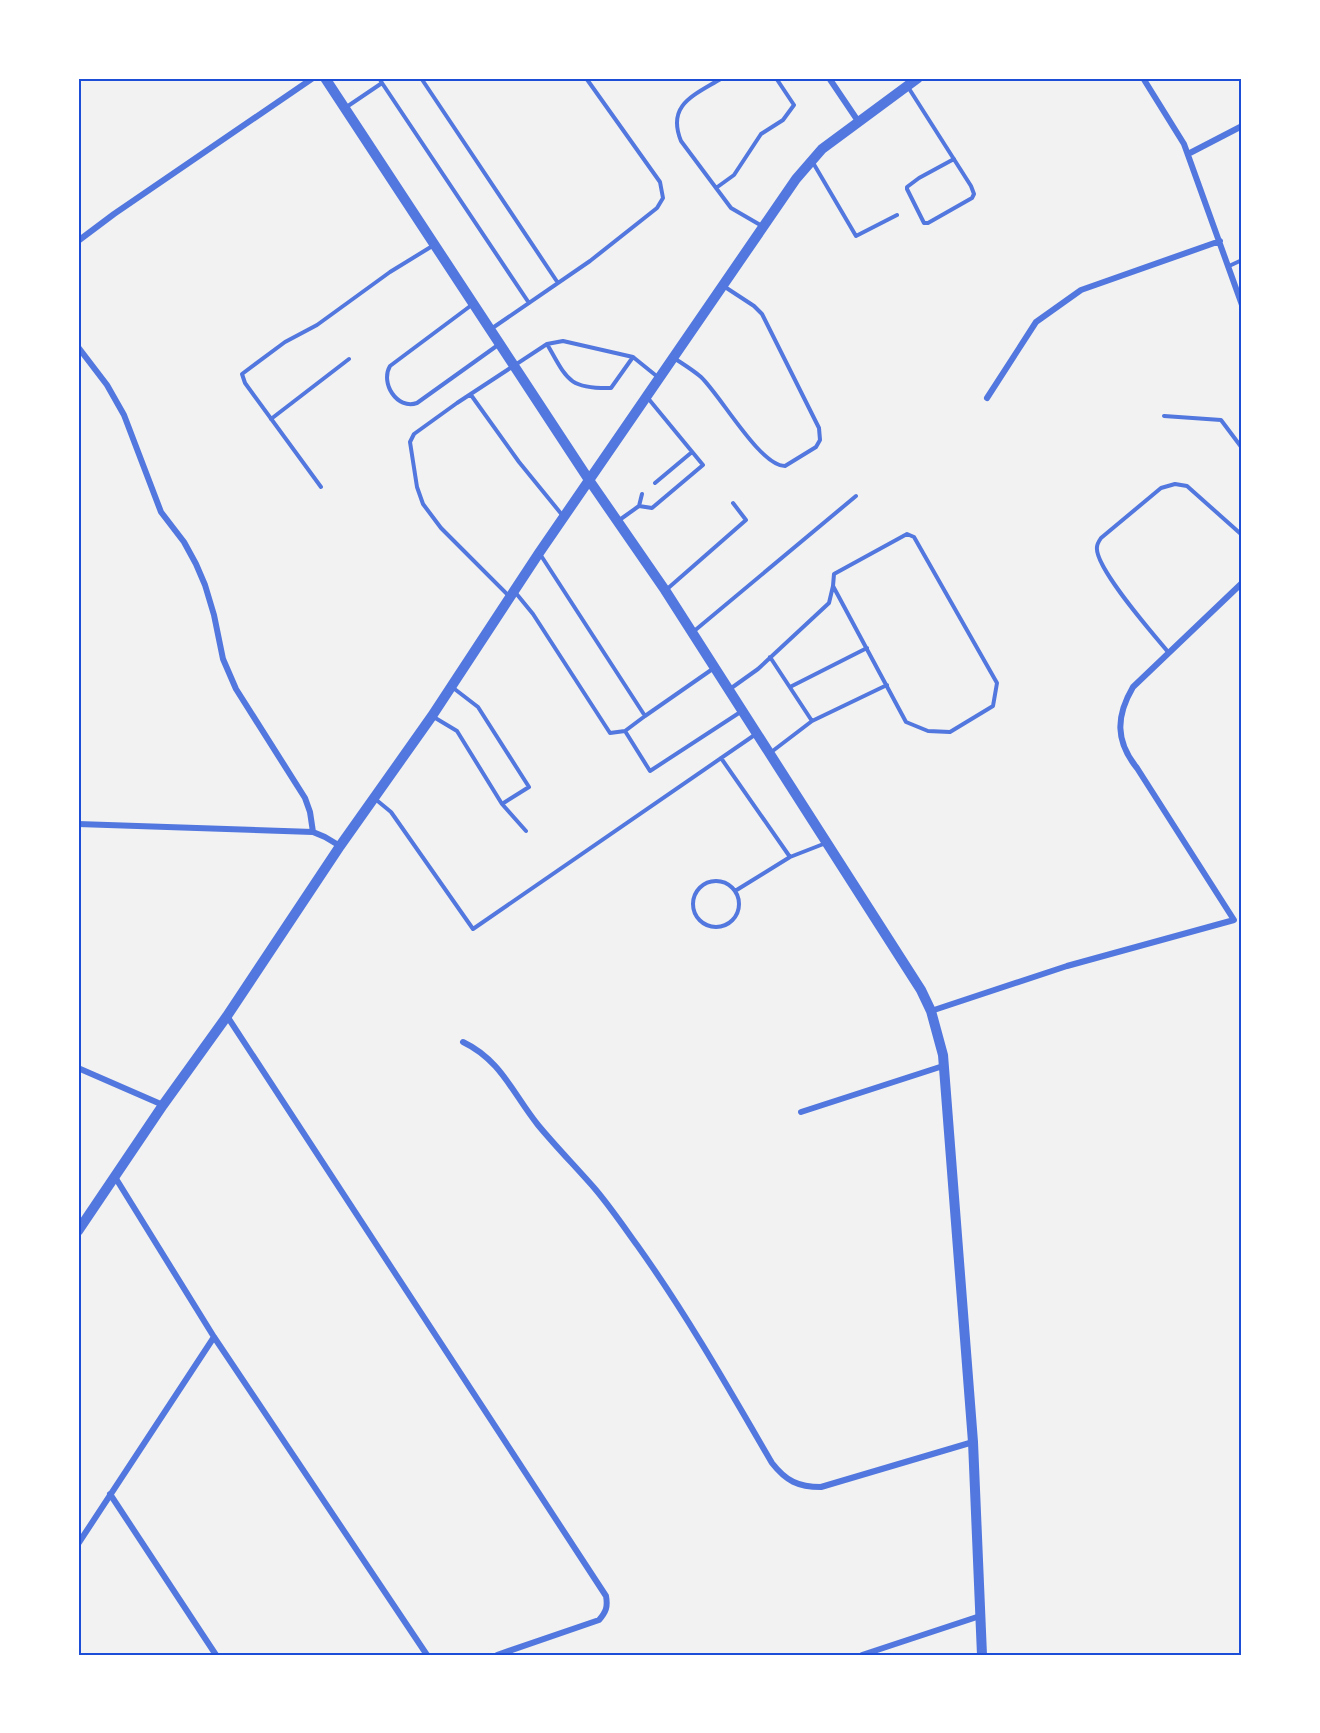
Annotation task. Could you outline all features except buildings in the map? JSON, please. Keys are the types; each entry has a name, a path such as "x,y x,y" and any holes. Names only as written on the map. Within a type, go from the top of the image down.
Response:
{"street":[{"path":"78,241 313,78"},
{"path":"325,78 589,480 665,590 921,990 931,1011 939,1037 943,1066 973,1442 982,1655"},
{"path":"829,78 858,121"},
{"path":"78,1231 227,1016 340,846 432,716 564,516 796,179 822,148 918,78"},
{"path":"1143,78 1184,144 1242,305"},
{"path":"1188,154 1242,126"},
{"path":"987,398 1036,322 1081,291 1220,241"},
{"path":"78,347 107,385 124,415 161,512 184,542 205,585 223,659 236,690 305,798 313,832"},
{"path":"931,1011 1067,966 1234,920 1123,746 1120,717 1124,702 1133,687 1242,583"},
{"path":"78,825 313,832 340,846"},
{"path":"227,1016 606,1596 608,1605 599,1620 497,1655"},
{"path":"463,1042 478,1049 495,1065 530,1115 597,1192 631,1237 714,1362 772,1463 781,1474 793,1483 807,1487 821,1487 973,1442"},
{"path":"801,1112 943,1066"},
{"path":"78,1068 164,1105"},
{"path":"115,1177 214,1337 427,1655"},
{"path":"78,1544 214,1337"},
{"path":"111,1494 213,1653"},
{"path":"862,1655 980,1616"}],"lane":[{"path":"379,78 529,303"},
{"path":"421,78 558,284"},
{"path":"491,330 590,261 657,208 663,198 660,182 586,78"},
{"path":"722,78 684,102 678,111 677,131 681,141 731,208 763,227"},
{"path":"716,188 734,175 761,134 783,120 794,105 776,78"},
{"path":"345,108 382,83"},
{"path":"907,86 954,159 971,186 974,194 972,198 928,223 924,223 907,187 954,159"},
{"path":"812,160 856,236 897,215"},
{"path":"321,488 245,383 242,374 285,342 317,325 390,272 434,244"},
{"path":"1229,266 1242,260"},
{"path":"673,358 700,376 759,450 774,464 785,466 816,447 820,440 819,428 762,315 754,306 723,286"},
{"path":"474,304 390,366 386,372 389,388 396,399 405,404 417,403 500,344"},
{"path":"659,378 633,357 563,341 547,344 414,434 410,442 417,487 423,504 441,528 493,582 512,594 533,614 610,733 625,731 715,668"},
{"path":"547,344 568,378 579,386 611,388 633,357"},
{"path":"271,418 349,359"},
{"path":"471,395 519,462 564,516"},
{"path":"639,506 652,508 703,465 646,397"},
{"path":"1164,416 1221,420 1242,448"},
{"path":"656,483 692,452"},
{"path":"1169,653 1123,597 1099,558 1097,547 1101,538 1161,488 1175,484 1187,486 1242,535"},
{"path":"618,521 639,506 642,494"},
{"path":"692,633 856,496"},
{"path":"665,590 746,520 733,503"},
{"path":"729,690 758,669 829,603 834,574 907,534 914,537 997,683 993,706 950,732 928,731 906,722 833,586"},
{"path":"539,553 645,717"},
{"path":"790,687 867,648"},
{"path":"770,657 812,721"},
{"path":"770,754 812,721 887,685"},
{"path":"452,686 478,706 529,787 502,804"},
{"path":"625,731 650,771 742,711"},
{"path":"432,716 457,731 502,804 526,831"},
{"path":"374,798 391,812 473,929 757,733"},
{"path":"721,758 790,857"},
{"path":"735,891 790,857 827,843"},
{"path":"717,881 730,886 735,891 739,907 732,921 718,928 702,924 693,911 692,903 703,885 717,881"}]}
